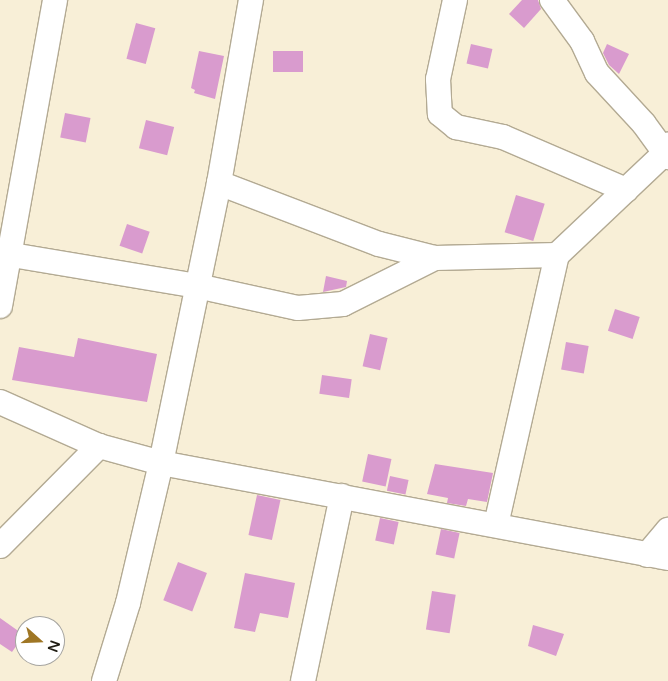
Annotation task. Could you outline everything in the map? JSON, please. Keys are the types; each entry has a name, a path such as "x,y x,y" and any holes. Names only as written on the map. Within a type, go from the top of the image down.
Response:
{"street":[{"path":"0,306 5,253 55,0"},
{"path":"104,681 128,603 161,463 219,183 251,0"},
{"path":"454,0 438,79 440,114 456,127 503,137 626,190"},
{"path":"496,525 557,255 667,152 644,124 597,74 582,41 552,0"},
{"path":"219,183 380,244 435,258 557,255"},
{"path":"5,253 197,286 298,308 343,304 435,258"},
{"path":"0,402 99,446 161,463 658,556 668,530"},
{"path":"0,546 99,446"},
{"path":"303,681 342,496"}],"building":[{"path":"522,0 538,0 541,9 524,28 509,14"},
{"path":"136,23 155,28 146,64 126,59"},
{"path":"471,44 492,49 488,68 467,63"},
{"path":"607,44 629,54 619,74 609,65 603,53"},
{"path":"199,51 224,56 215,99 194,93 195,90 191,88"},
{"path":"273,51 303,51 303,72 273,72"},
{"path":"65,113 91,118 86,143 60,138"},
{"path":"146,120 174,127 167,155 139,148"},
{"path":"516,195 545,204 533,241 505,232"},
{"path":"127,224 150,232 142,254 120,246"},
{"path":"326,276 347,281 346,287 323,292"},
{"path":"615,309 640,317 633,339 608,331"},
{"path":"370,334 388,338 380,370 363,366"},
{"path":"78,338 157,354 147,402 12,380 19,347 74,357"},
{"path":"566,342 589,346 584,374 561,370"},
{"path":"322,375 352,379 349,398 319,394"},
{"path":"368,454 391,459 386,486 362,481"},
{"path":"435,464 493,473 487,502 468,499 466,506 447,503 448,498 427,494"},
{"path":"390,476 409,480 405,495 387,491"},
{"path":"257,495 280,500 272,540 248,535"},
{"path":"380,518 399,522 394,544 375,540"},
{"path":"441,529 460,533 454,558 436,554"},
{"path":"178,562 207,573 192,611 163,600"},
{"path":"245,573 295,583 288,618 260,613 255,632 234,628"},
{"path":"432,591 456,595 450,633 426,630"},
{"path":"0,618 15,629 15,648 12,652 0,644"},
{"path":"533,625 564,634 556,656 528,646"}]}
